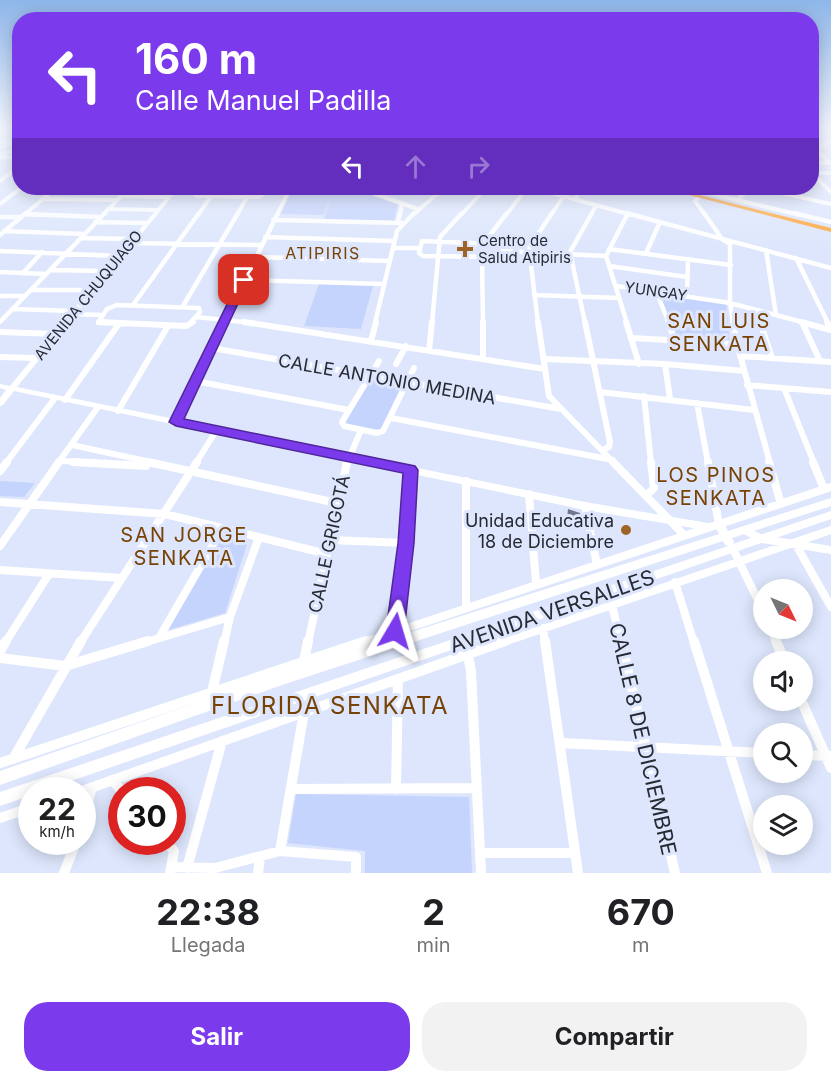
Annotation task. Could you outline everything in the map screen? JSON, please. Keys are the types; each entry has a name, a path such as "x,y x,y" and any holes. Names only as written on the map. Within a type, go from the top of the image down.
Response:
{"highway":[{"path":"696,195 831,229"},
{"path":"702,195 831,229"}],"street":[{"path":"0,181 12,172"},
{"path":"0,175 12,175"},
{"path":"819,180 831,192"},
{"path":"824,185 831,185"},
{"path":"0,204 12,195"},
{"path":"2,233 47,195"},
{"path":"0,322 122,195"},
{"path":"196,195 247,197 262,195"},
{"path":"176,422 286,195"},
{"path":"379,195 418,209"},
{"path":"273,220 401,223 437,195"},
{"path":"429,351 440,237 479,195"},
{"path":"483,244 521,195"},
{"path":"559,195 831,268"},
{"path":"576,199 577,195"},
{"path":"717,195 831,222"},
{"path":"738,200 744,195"},
{"path":"791,195 831,204"},
{"path":"133,305 210,196"},
{"path":"563,196 530,245 534,295 549,396 614,460 684,535"},
{"path":"700,196 695,201 722,239 730,244 730,303 737,344 781,504"},
{"path":"42,199 168,197"},
{"name":"AVENIDA CHUQUIAGO","path":"0,403 168,197"},
{"path":"183,306 247,197"},
{"path":"371,341 394,241 401,223 402,203"},
{"path":"596,205 570,249 570,255 610,442 609,447 603,450"},
{"path":"108,208 158,210"},
{"path":"628,213 606,256 639,364"},
{"path":"0,217 100,217"},
{"path":"95,222 147,224"},
{"path":"646,254 660,222"},
{"path":"2,233 82,236 176,244 261,245"},
{"path":"265,237 394,241"},
{"path":"422,241 440,242 498,245 501,251 499,257 421,255 422,241"},
{"path":"393,248 420,248"},
{"path":"609,249 731,265"},
{"path":"766,250 776,315"},
{"path":"501,251 606,256"},
{"path":"1,252 120,256"},
{"path":"23,273 42,252"},
{"path":"482,257 483,359"},
{"path":"256,258 390,261"},
{"path":"796,258 831,329"},
{"path":"687,296 688,259"},
{"path":"609,266 687,277"},
{"path":"0,272 107,271"},
{"path":"244,280 384,284"},
{"name":"YUNGAY","path":"616,286 730,303 831,329"},
{"path":"31,290 92,290"},
{"path":"656,291 675,340"},
{"path":"534,295 619,298"},
{"path":"0,296 24,296"},
{"path":"133,305 183,306 199,308 200,312 186,326 100,324 98,321 113,306 133,305"},
{"path":"12,309 102,315"},
{"path":"756,310 772,358"},
{"path":"196,317 225,319 545,369"},
{"path":"802,322 820,361"},
{"path":"65,400 118,325"},
{"path":"118,411 168,326"},
{"path":"0,332 56,334"},
{"path":"632,338 737,344"},
{"path":"396,364 406,346"},
{"name":"CALLE ANTONIO MEDINA","path":"212,348 562,409"},
{"path":"740,356 831,362"},
{"path":"0,357 36,358"},
{"path":"544,360 665,364 744,371"},
{"path":"379,361 342,424 361,430 380,432 414,368"},
{"path":"665,364 670,399"},
{"path":"195,381 349,410"},
{"path":"747,385 831,392"},
{"path":"0,386 585,506 715,526"},
{"path":"784,388 827,488"},
{"path":"600,392 754,410"},
{"path":"644,396 654,488 647,495"},
{"path":"0,471 55,398"},
{"path":"697,402 715,526 726,537 741,561 753,588"},
{"path":"0,546 98,407"},
{"path":"390,417 614,460"},
{"name":"CALLE GRIGOTÁ","path":"304,661 348,457 361,430"},
{"path":"13,759 64,666 165,514 216,431"},
{"path":"72,445 337,503"},
{"path":"62,461 168,467"},
{"path":"395,631 406,543 410,470"},
{"path":"466,481 466,607"},
{"name":"AVENIDA VERSALLES","path":"0,763 827,488"},
{"path":"529,494 536,584"},
{"path":"0,502 165,514 327,554"},
{"name":"AVENIDA VERSALLES","path":"0,778 285,678 831,502"},
{"path":"585,506 597,565"},
{"name":"AVENIDA VERSALLES","path":"0,799 831,515"},
{"path":"159,638 222,529"},
{"name":"AVENIDA VERSALLES","path":"120,777 675,582 831,530"},
{"path":"746,531 762,539 831,550"},
{"path":"212,692 230,617 259,537"},
{"path":"330,540 406,543"},
{"path":"795,543 831,608"},
{"path":"0,570 121,578"},
{"path":"0,651 50,574"},
{"path":"675,582 767,873"},
{"name":"CALLE 8 DE DICIEMBRE","path":"612,605 675,873"},
{"path":"0,658 64,666 230,617"},
{"path":"543,628 578,873"},
{"path":"468,655 474,717 475,788 481,873"},
{"path":"396,789 398,680"},
{"path":"806,711 828,756 831,768"},
{"path":"280,851 304,712"},
{"path":"187,868 222,741"},
{"path":"560,743 753,753"},
{"path":"813,755 828,756"},
{"path":"291,789 475,788"},
{"path":"0,818 18,812"},
{"path":"173,855 171,870 215,868 280,851 356,857 356,873"},
{"path":"480,853 576,853"},
{"path":"64,873 71,855"},
{"path":"258,873 260,858"}],"shaded area":[{"path":"290,195 374,195 398,203 394,221 324,219 331,196 324,215 281,214"},
{"path":"319,284 373,286 361,329 304,326"},
{"path":"658,294 726,304 730,342 677,339"},
{"path":"371,378 404,384 382,428 378,430 350,426 345,423"},
{"path":"0,481 35,483 24,497 0,496"},
{"path":"222,533 248,541 225,613 168,630"},
{"path":"296,794 469,797 472,873 365,873 365,851 288,843"}],"building":[{"path":"568,509 580,513 583,529 566,529"}],"place":[{"name":"Centro de Salud Atipiris","path":"465,249"},
{"name":"Unidad Educativa 18 de Diciembre","path":"626,530"}],"district":[{"name":"ATIPIRIS","path":"323,253"},
{"name":"SAN LUIS SENKATA","path":"719,332"},
{"name":"LOS PINOS SENKATA","path":"716,486"},
{"name":"SAN JORGE SENKATA","path":"184,546"},
{"name":"FLORIDA SENKATA","path":"330,705"}],"route":[{"path":"244,280 176,422 410,470 406,543 395,631"}]}
